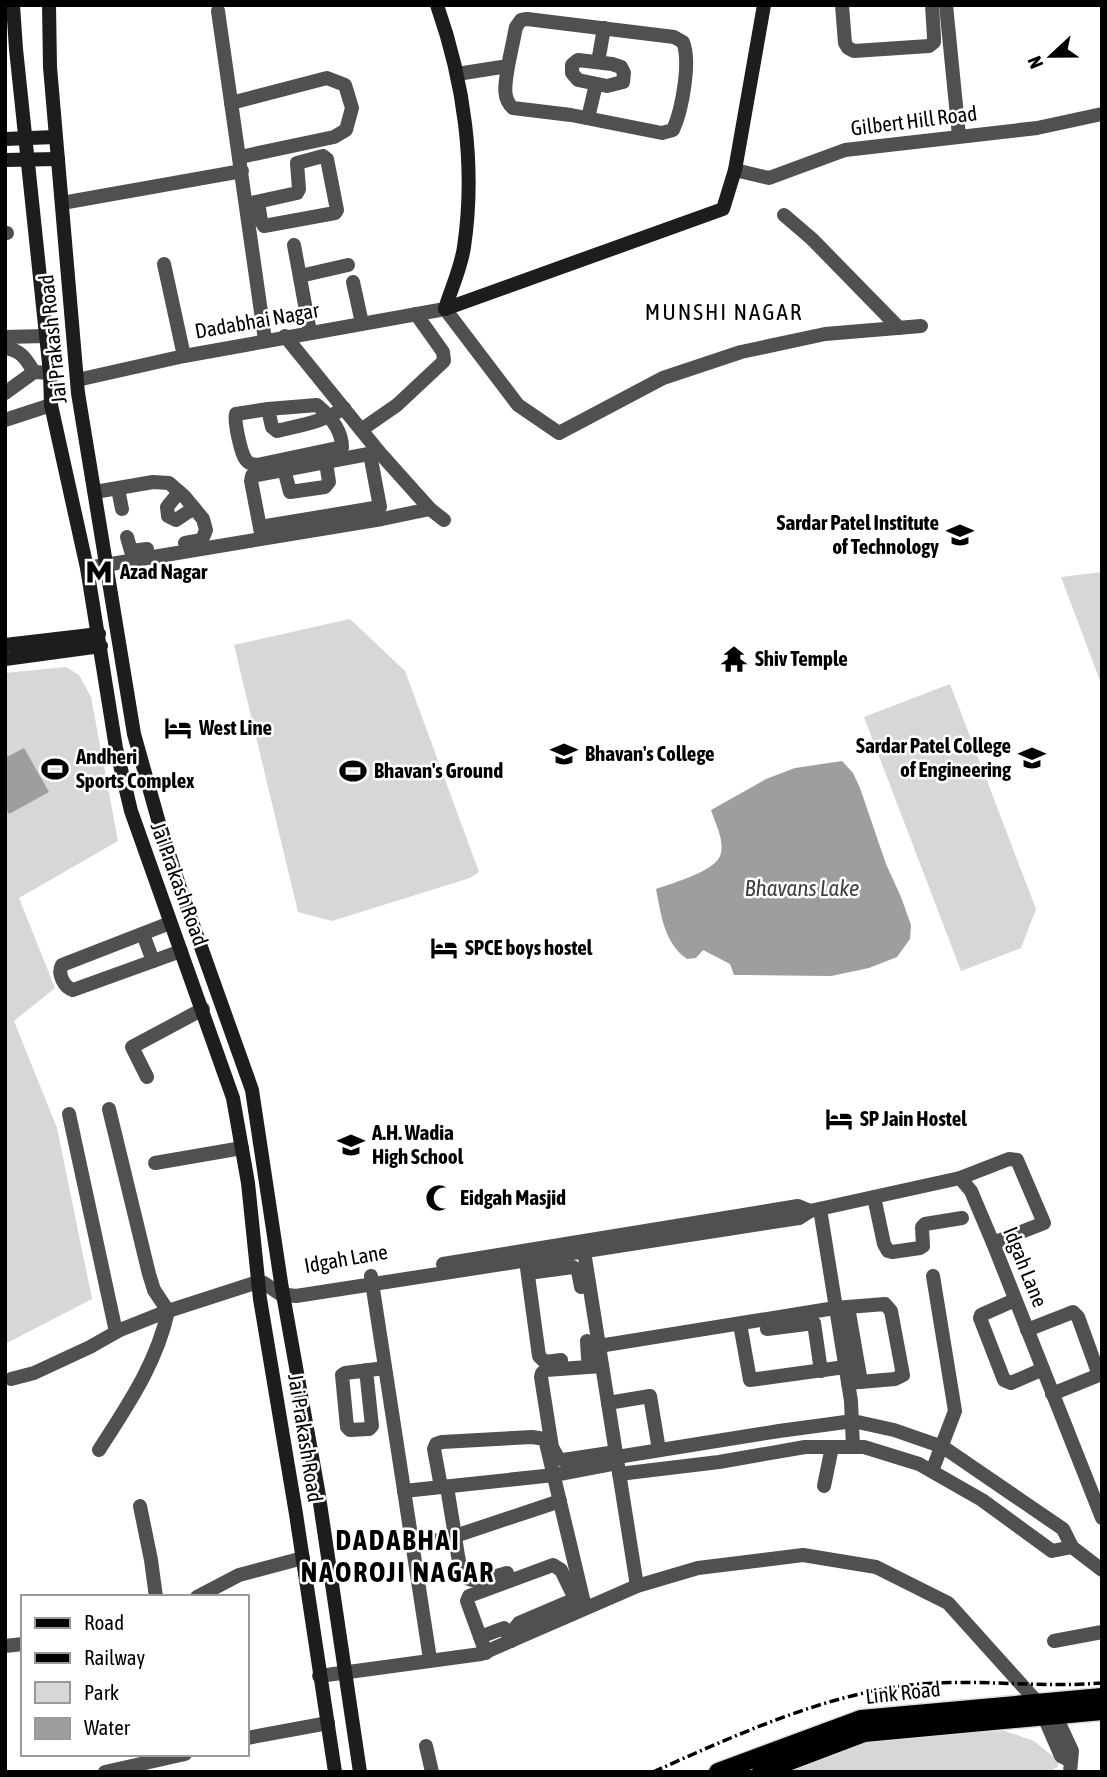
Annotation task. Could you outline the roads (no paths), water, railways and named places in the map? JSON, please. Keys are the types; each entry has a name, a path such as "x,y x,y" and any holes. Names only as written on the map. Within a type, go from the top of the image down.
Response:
{"main road":[{"name":"Jai Prakash Road","path":"13,5 51,405 88,568 116,748 131,811 229,1085 248,1183 258,1282 335,1772"},
{"name":"Jai Prakash Road","path":"48,5 55,137 77,380 134,734 180,888 252,1090 318,1490 360,1772"},
{"path":"437,5 450,43 463,103 469,176 463,249 445,309"},
{"path":"445,309 723,209 735,170 764,5"},
{"path":"5,139 55,137"},
{"path":"5,160 58,159"},
{"path":"5,645 100,640"},
{"path":"5,659 100,640"},
{"name":"Link Road","path":"761,1772 864,1733 1047,1709 1102,1697"},
{"path":"1047,1709 1102,1712"},
{"name":"Link Road","path":"718,1772 861,1719 1047,1709"}],"street":[{"path":"842,5 845,43 854,51 929,46 934,42 932,5"},
{"path":"946,5 959,135"},
{"path":"218,11 241,164 252,203 265,340"},
{"path":"520,20 604,28 674,37 683,42 687,52 679,116 673,130 662,133 588,118 513,108 507,103 505,96 508,66 516,26 520,20"},
{"path":"598,62 604,28"},
{"path":"578,61 621,67 624,73 623,82 617,85 596,84 578,80 572,73 572,65 578,61"},
{"path":"457,74 508,66"},
{"path":"62,202 241,164 334,137 346,130 352,108 345,85 327,78 231,103"},
{"path":"588,118 596,84"},
{"name":"Gilbert Hill Road","path":"735,170 769,178 845,150 1037,128 1102,114"},
{"path":"323,156 327,159 337,210 335,214 264,226 252,203 297,193 297,163 323,156"},
{"path":"784,215 812,239 899,328"},
{"path":"294,245 310,332"},
{"path":"164,264 184,356"},
{"path":"300,276 348,265"},
{"path":"353,282 362,323"},
{"path":"445,309 518,405 559,433 663,378 741,352 825,334 921,326"},
{"name":"Dadabhai Nagar","path":"77,380 285,336 445,309"},
{"path":"361,430 397,405 444,361 443,352 416,314"},
{"path":"5,337 46,336"},
{"path":"285,336 361,430 375,453 444,520"},
{"path":"5,348 20,352 34,372"},
{"path":"5,393 34,372 50,373"},
{"path":"313,404 331,417 342,443 339,449 251,464 245,459 235,419 240,413 268,409 313,404"},
{"path":"5,420 51,405"},
{"path":"268,409 274,430 278,431 331,417 344,408"},
{"path":"261,533 252,476 375,453"},
{"path":"375,453 381,513"},
{"path":"284,469 290,492 313,489 328,485 326,462"},
{"path":"88,568 202,540 206,530 203,519 169,483 95,492"},
{"path":"118,489 122,509"},
{"path":"179,492 167,507 168,516 176,520 194,508"},
{"path":"127,537 131,551 148,553 381,513 430,509"},
{"path":"170,923 62,965 60,972 65,985 73,990 181,951"},
{"path":"143,934 153,961"},
{"path":"147,1077 132,1046 203,1009"},
{"path":"99,1450 133,1401 142,1377 155,1357 164,1333 168,1311 154,1290 146,1265 109,1109"},
{"path":"69,1114 116,1332"},
{"path":"155,1163 242,1148"},
{"path":"960,1178 1009,1159 1017,1160 1044,1223 993,1243"},
{"name":"Idgah Lane","path":"519,1262 583,1246 743,1221 798,1206 815,1210 960,1178 971,1191 1015,1300 1031,1328 1102,1518"},
{"path":"874,1196 884,1244 888,1251 920,1248 923,1246 922,1227 925,1224 962,1218"},
{"path":"815,1210 842,1307 855,1383 853,1447"},
{"path":"583,1246 595,1354 608,1402 637,1586"},
{"name":"Idgah Lane","path":"286,1294 296,1296 372,1279 519,1262 563,1262 583,1246"},
{"path":"519,1262 539,1356 545,1362 741,1329 842,1307 885,1304 888,1306 903,1375 895,1379 855,1383"},
{"path":"563,1262 578,1271 581,1288"},
{"path":"932,1471 956,1411 933,1276"},
{"path":"372,1279 430,1660"},
{"path":"11,1379 34,1373 116,1332 168,1311 258,1282 286,1294"},
{"path":"1015,1300 981,1315 980,1318 1006,1383 1047,1368"},
{"path":"842,1307 845,1367 855,1383"},
{"path":"1043,1346 1031,1328 1073,1312 1078,1317 1100,1372 1096,1377 1056,1392"},
{"path":"741,1329 814,1323 821,1371"},
{"path":"741,1329 750,1380 845,1367"},
{"path":"595,1354 542,1373 552,1447 558,1458 674,1467 804,1447 864,1447 919,1464 932,1471 982,1500 1052,1550 1072,1547"},
{"path":"366,1370 385,1368"},
{"path":"608,1402 650,1396 665,1449 674,1467"},
{"path":"404,1491 554,1475 665,1449 853,1421 894,1430 943,1447 1063,1529 1072,1547 1102,1570"},
{"path":"572,1554 478,1582 471,1582 466,1578 459,1564 434,1449 436,1444 545,1439 572,1554 579,1609"},
{"path":"715,1441 719,1462"},
{"path":"824,1486 832,1447"},
{"path":"412,1546 455,1536 560,1502"},
{"path":"140,1506 152,1560 156,1595"},
{"path":"319,1676 430,1660 504,1644 533,1624 551,1616 579,1609 637,1586 698,1568 803,1555 876,1567 948,1603 1047,1709 1072,1751 1069,1768"},
{"path":"201,1595 239,1576 303,1559"},
{"path":"504,1644 487,1635 467,1601 469,1596 553,1565 561,1570 579,1609"},
{"path":"487,1635 504,1628 504,1644"},
{"path":"1054,1641 1102,1632"},
{"path":"248,1738 328,1723"},
{"path":"426,1746 432,1772"},
{"path":"105,1772 176,1756"}],"water":[{"path":"24,748 49,792 9,814 5,806 5,758"},
{"name":"Bhavans Lake","path":"842,761 853,773 860,788 886,864 911,925 910,939 897,957 869,968 831,976 734,975 730,964 703,950 696,958 687,959 668,936 656,889 693,876 718,859 721,842 711,810 766,779 795,768"}],"railway":[{"path":"653,1772 784,1717 852,1696 886,1689 943,1683 1102,1683"}],"place":[{"name":"Sardar Patel Institute of Technology","path":"960,535"},
{"name":"Azad Nagar","path":"99,572"},
{"name":"Shiv Temple","path":"734,659"},
{"name":"West Line","path":"178,728"},
{"name":"Bhavan's College","path":"564,754"},
{"name":"Sardar Patel College of Engineering","path":"1032,758"},
{"name":"Andheri Sports Complex","path":"55,769"},
{"name":"Bhavan's Ground","path":"353,771"},
{"name":"SPCE boys hostel","path":"444,948"},
{"name":"SP Jain Hostel","path":"839,1119"},
{"name":"A.H. Wadia High School","path":"351,1145"},
{"name":"Eidgah Masjid","path":"439,1198"}],"district":[{"name":"MUNSHI NAGAR","path":"724,312"},
{"name":"DADABHAI NAOROJI NAGAR","path":"398,1556"}]}
